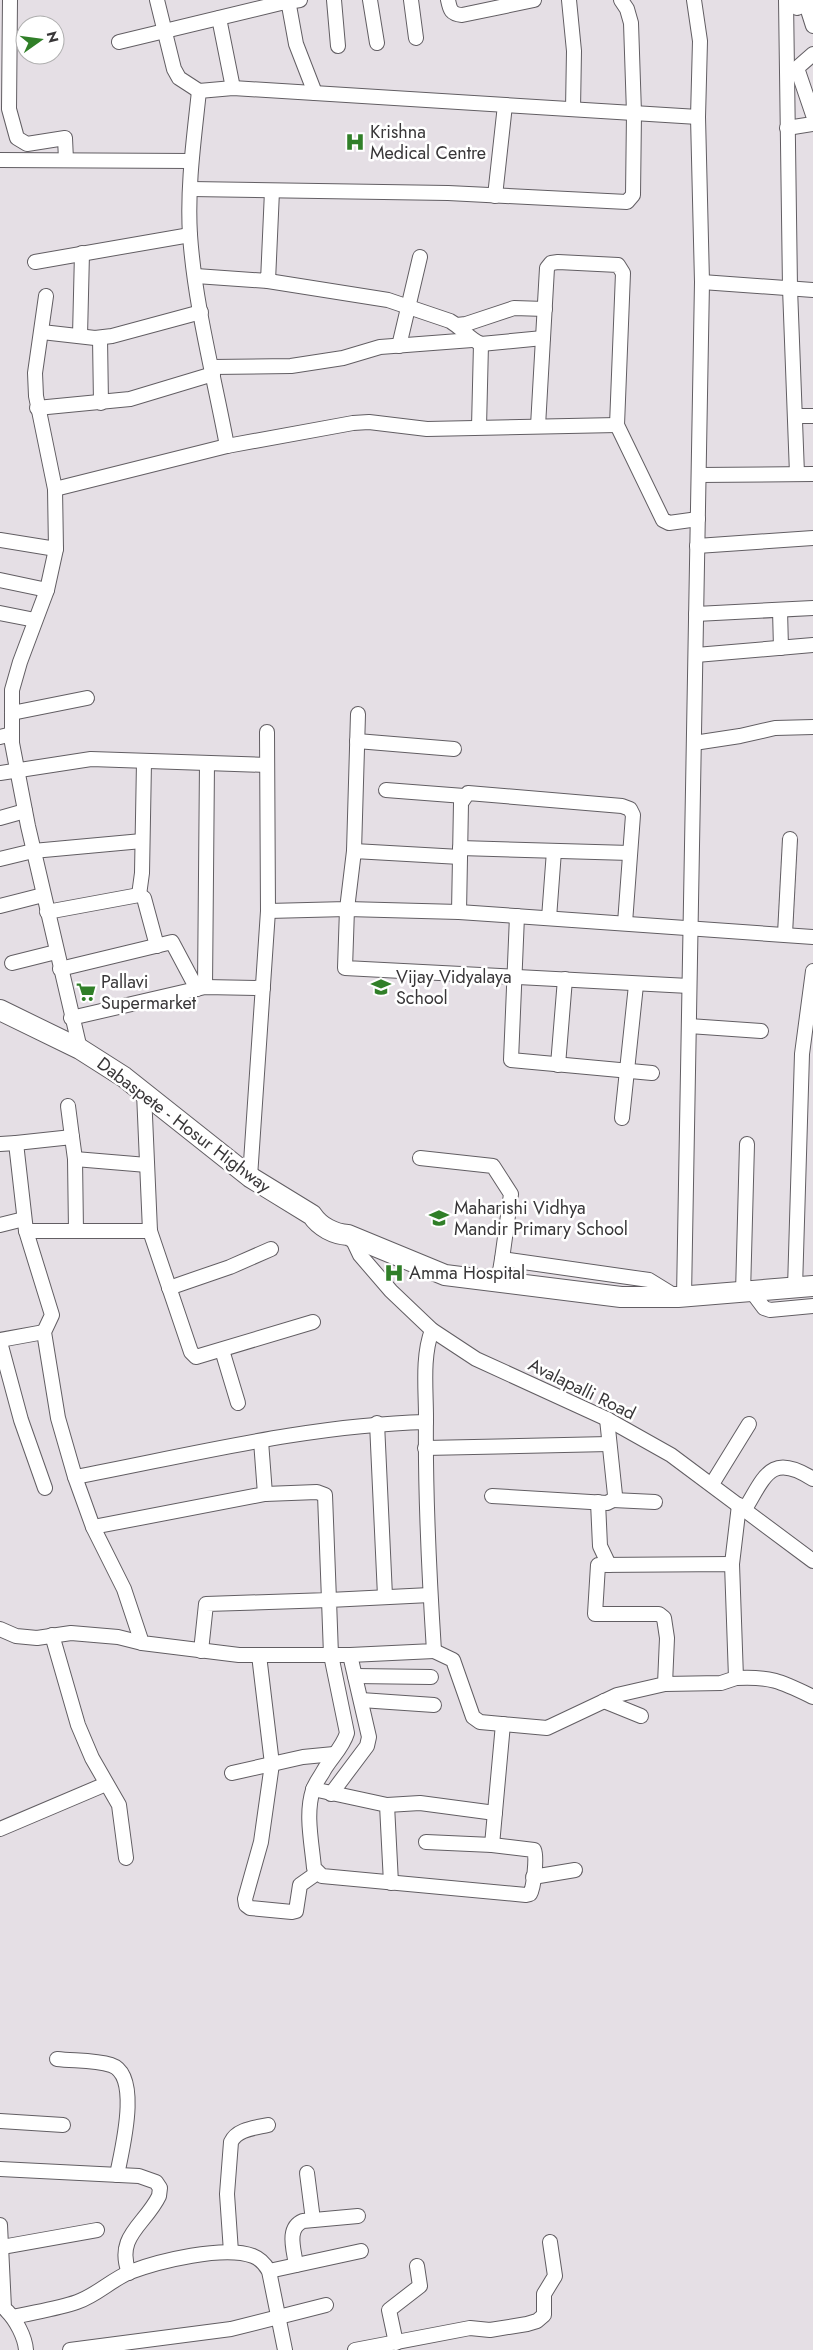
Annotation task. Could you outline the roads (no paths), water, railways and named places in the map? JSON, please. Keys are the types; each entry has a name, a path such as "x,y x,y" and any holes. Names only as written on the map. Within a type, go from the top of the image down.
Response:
{"highway":[{"name":"Dabaspete - Hosur Highway","path":"0,1010 80,1049 124,1077 250,1177 312,1215 317,1222 329,1230 349,1236"},
{"path":"349,1236 445,1275 621,1297 681,1297 804,1287"}],"street":[{"path":"10,0 9,109 17,138 27,144 65,138 66,160"},
{"path":"157,0 174,69 179,78 199,91 233,88 698,117"},
{"path":"334,0 338,46"},
{"path":"370,0 377,44"},
{"path":"411,0 416,38"},
{"path":"448,0 450,11 454,14 462,15 534,0"},
{"path":"569,0 574,51 573,109"},
{"path":"191,189 495,196 627,202 633,195 634,113 630,17 620,0"},
{"path":"502,1259 649,1280 681,1297 690,986 702,282 698,117 700,41 694,0"},
{"path":"786,0 788,18 790,288 796,474"},
{"path":"119,42 292,1 296,44 315,93"},
{"path":"804,2 813,26"},
{"path":"219,18 233,88"},
{"path":"813,54 796,68 813,115"},
{"path":"199,91 191,161 190,235 201,312 227,446"},
{"path":"495,196 505,105"},
{"path":"788,128 813,124"},
{"path":"0,160 191,161"},
{"path":"268,281 272,191"},
{"path":"35,262 190,235"},
{"path":"80,336 82,253"},
{"path":"399,346 407,305 420,257"},
{"path":"538,426 547,268 552,263 618,265 623,273 617,425 663,520 669,523 698,519"},
{"path":"196,276 268,281 348,292 407,305 457,325 477,342 479,427"},
{"path":"702,282 813,290"},
{"path":"46,296 35,373 37,408 55,489 56,549 47,590 6,691 12,713 6,735 17,770 33,851 71,1018 80,1049"},
{"path":"457,325 466,324 514,308 544,309"},
{"path":"42,332 100,338 201,312"},
{"path":"100,338 101,403"},
{"path":"37,408 130,399 213,370 291,366 343,358 380,347 543,338"},
{"path":"795,416 813,416"},
{"path":"55,489 227,446 353,423 369,422 412,429 617,425"},
{"path":"699,475 813,474"},
{"path":"698,546 813,538"},
{"path":"0,540 56,549"},
{"path":"0,580 47,590"},
{"path":"696,614 813,608"},
{"path":"780,610 781,648"},
{"path":"0,613 35,620"},
{"path":"696,655 813,645"},
{"path":"12,713 87,698"},
{"path":"358,714 354,851 347,909 345,968 690,986"},
{"path":"694,743 775,728 813,727"},
{"path":"250,1177 268,911 267,732"},
{"path":"357,741 454,749"},
{"path":"0,773 90,759 267,765"},
{"path":"139,895 144,762"},
{"path":"201,988 207,763"},
{"path":"386,790 464,796 468,793 622,806 630,809 633,815 625,923"},
{"path":"459,912 461,803 464,796"},
{"path":"0,818 25,811"},
{"path":"785,934 790,839"},
{"path":"0,859 33,851 142,841"},
{"path":"354,851 630,853"},
{"path":"549,918 554,851"},
{"path":"0,906 43,895"},
{"path":"47,912 139,895 144,898 156,946"},
{"path":"268,911 347,909 459,912 813,937"},
{"path":"517,916 510,1060 558,1066 652,1072"},
{"path":"60,969 172,942 201,988"},
{"path":"12,963 56,952"},
{"path":"804,1287 808,1044 813,971"},
{"path":"558,1066 565,980"},
{"path":"622,1118 636,984"},
{"path":"71,1018 201,988 263,988"},
{"path":"689,1026 761,1031"},
{"path":"144,1093 150,1231 191,1352 196,1357 201,1356 312,1322"},
{"path":"68,1106 76,1158 76,1231"},
{"path":"0,1144 72,1137"},
{"path":"16,1143 25,1225 52,1315 44,1332 58,1418 75,1478 93,1527 124,1589 142,1643"},
{"path":"747,1144 747,1292 764,1308 770,1310 813,1306"},
{"path":"76,1158 147,1165"},
{"path":"420,1158 493,1166 511,1194 498,1283"},
{"path":"0,1225 25,1225 76,1231 150,1231"},
{"name":"Avalapalli Road","path":"349,1236 360,1255 391,1291 432,1330 476,1359 607,1419 671,1455 813,1561"},
{"path":"169,1288 230,1267 271,1249"},
{"path":"432,1330 427,1342 425,1448 430,1595 434,1651"},
{"path":"44,1332 0,1341 21,1420 45,1488"},
{"path":"222,1350 238,1402"},
{"path":"492,1496 607,1503 612,1500 615,1495 607,1419"},
{"path":"75,1478 261,1441 377,1423 426,1422"},
{"path":"377,1423 385,1596"},
{"path":"712,1484 749,1424"},
{"path":"261,1441 265,1494"},
{"path":"425,1448 609,1444"},
{"path":"736,1678 732,1564 742,1507 765,1474 775,1469 787,1466 813,1479"},
{"path":"93,1527 265,1494 317,1492 325,1495 331,1655 347,1728 345,1740 334,1754 313,1789 309,1813 314,1868 322,1876 391,1883 526,1895 532,1890 536,1854 534,1850 492,1845 426,1842"},
{"path":"612,1500 655,1502"},
{"path":"598,1502 600,1546 609,1565"},
{"path":"665,1684 667,1638 664,1618 660,1614 595,1614 598,1565 732,1564"},
{"path":"201,1651 206,1604 430,1595"},
{"path":"0,1629 16,1636 37,1638 71,1632 118,1637 142,1643 201,1651 259,1655 350,1655 434,1651 453,1660 473,1717 480,1722 547,1728 617,1695 665,1684 721,1683 736,1678 761,1677 779,1680 813,1697"},
{"path":"52,1635 78,1725 106,1784 119,1804 126,1858"},
{"path":"259,1655 272,1764 261,1842 245,1899 246,1905 250,1908 296,1911 300,1885 318,1873"},
{"path":"331,1794 367,1746 369,1738 350,1655"},
{"path":"355,1676 431,1677"},
{"path":"360,1700 434,1705"},
{"path":"604,1701 641,1716"},
{"path":"492,1845 504,1724"},
{"path":"232,1774 272,1764 334,1754"},
{"path":"0,1830 106,1784"},
{"path":"313,1789 387,1805 420,1803 496,1813"},
{"path":"387,1805 391,1883"},
{"path":"534,1877 575,1870"},
{"path":"57,2059 112,2066 121,2072 126,2090 128,2110 117,2175"},
{"path":"0,2121 63,2125"},
{"path":"231,2252 228,2194 231,2142 234,2136 241,2132 268,2125"},
{"path":"0,2169 139,2176 156,2182 160,2188 156,2203 129,2238 125,2249 124,2260 129,2273"},
{"path":"307,2173 313,2220"},
{"path":"296,2265 294,2227 303,2221 358,2216"},
{"path":"0,2225 6,2310 26,2344 26,2350"},
{"path":"2,2247 97,2230"},
{"path":"355,2350 470,2328 490,2330 527,2324 542,2318 545,2311 544,2294 555,2276 550,2242"},
{"path":"270,2271 361,2251"},
{"path":"6,2310 76,2303 95,2295 129,2273 179,2258 231,2252 253,2256 264,2262 270,2271 285,2350"},
{"path":"396,2343 389,2310 420,2286 417,2266"},
{"path":"70,2350 103,2348 231,2329 326,2305"}],"place":[{"name":"Krishna Medical Centre","path":"355,142"},
{"name":"Vijay Vidyalaya School","path":"381,987"},
{"name":"Pallavi Supermarket","path":"86,992"},
{"name":"Maharishi Vidhya Mandir Primary School","path":"439,1218"},
{"name":"Amma Hospital","path":"394,1273"}]}
